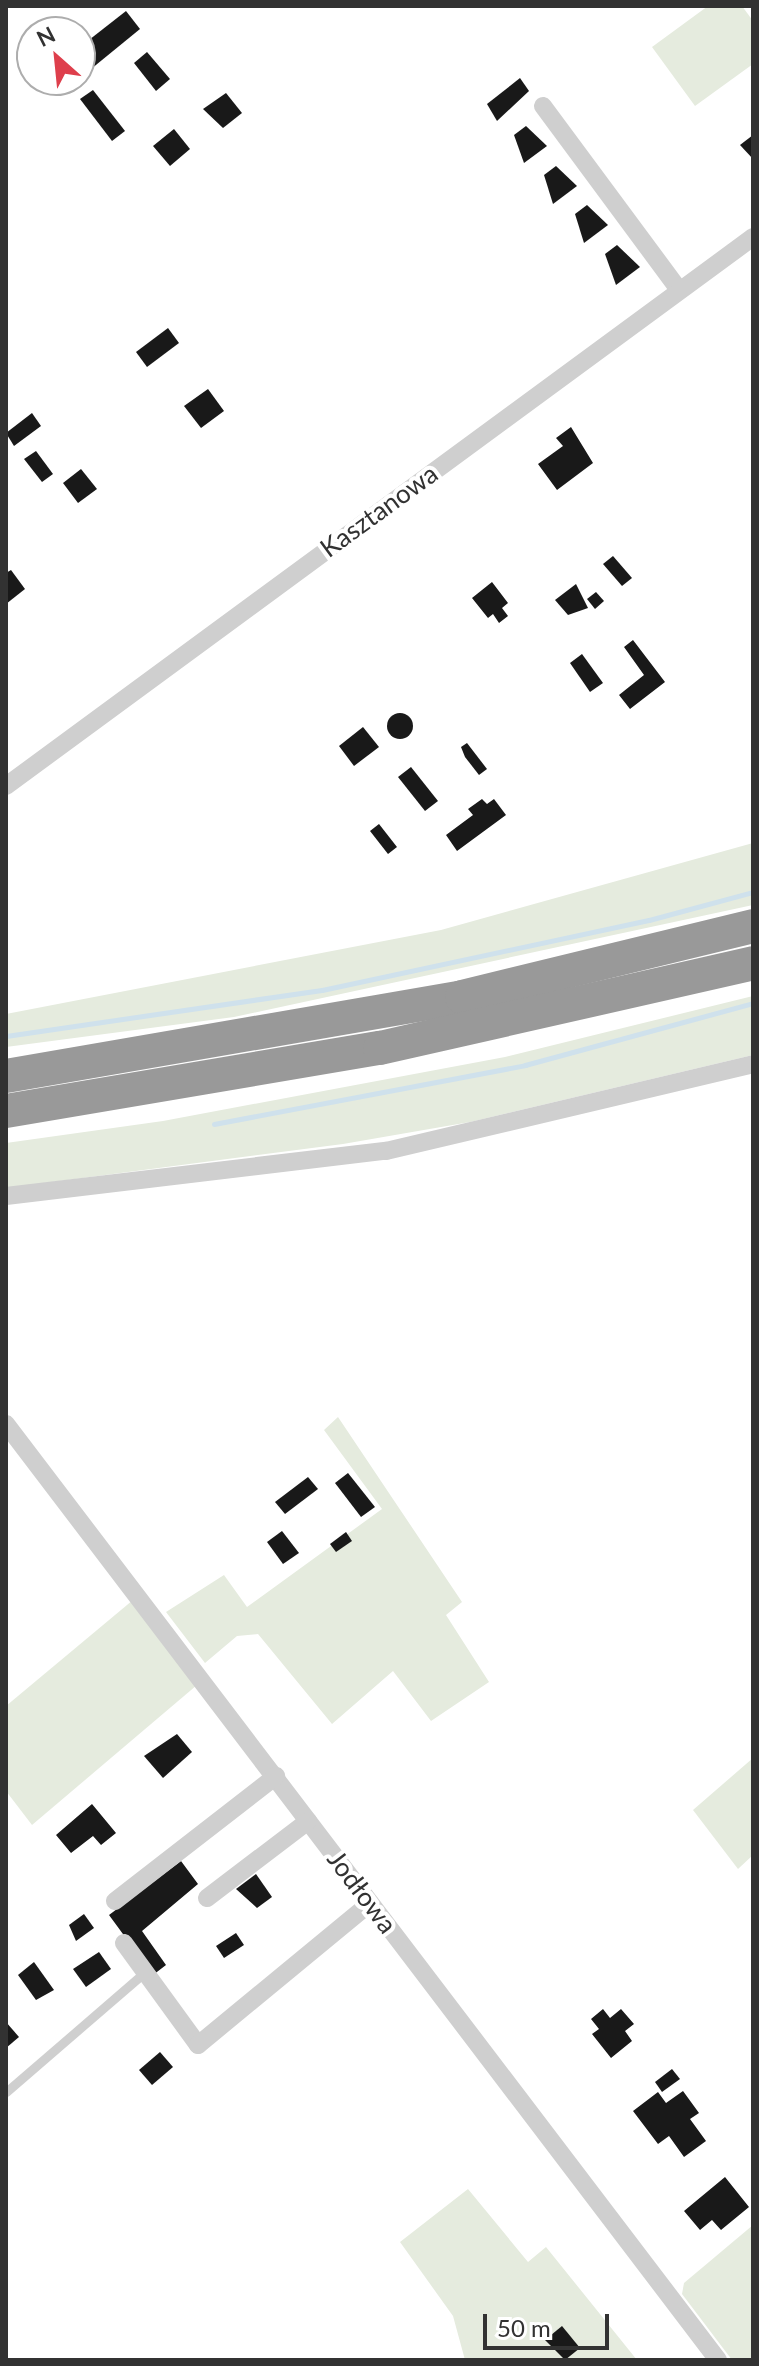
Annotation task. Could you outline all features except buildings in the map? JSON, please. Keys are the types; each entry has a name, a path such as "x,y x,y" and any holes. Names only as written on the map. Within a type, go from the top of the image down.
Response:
{"highway":[{"path":"6,1076 433,1003 753,926"},
{"path":"6,1111 380,1048 753,963"}],"street":[{"path":"543,106 679,290"},
{"name":"Kasztanowa","path":"6,786 753,237"},
{"path":"6,1196 386,1151 753,1064"},
{"name":"Jodłowa","path":"6,1424 718,2360"},
{"path":"115,1901 276,1776"},
{"path":"207,1898 308,1821"},
{"path":"124,1943 198,2045 370,1903"}],"lane":[{"path":"6,2092 145,1972"}],"shaded area":[{"path":"708,6 742,6 753,21 753,64 695,106 652,47"},
{"path":"753,843 753,905 234,1017 6,1047 6,1014 441,930"},
{"path":"753,996 753,1055 470,1122 343,1144 6,1188 6,1143 163,1121 505,1057"},
{"path":"338,1417 462,1602 446,1615 489,1682 431,1721 393,1671 332,1724 258,1634 237,1636 205,1663 166,1612 224,1575 247,1607 382,1509 324,1430"},
{"path":"133,1600 197,1685 32,1825 6,1791 6,1706"},
{"path":"753,1758 753,1855 738,1869 693,1810"},
{"path":"468,2189 528,2262 546,2247 637,2360 465,2360 453,2316 400,2242"},
{"path":"753,2225 753,2360 732,2360 682,2294 684,2283"}],"waterway":[{"path":"6,1036 322,990 649,920 753,892"},
{"path":"214,1124 525,1065 753,1003"}]}
